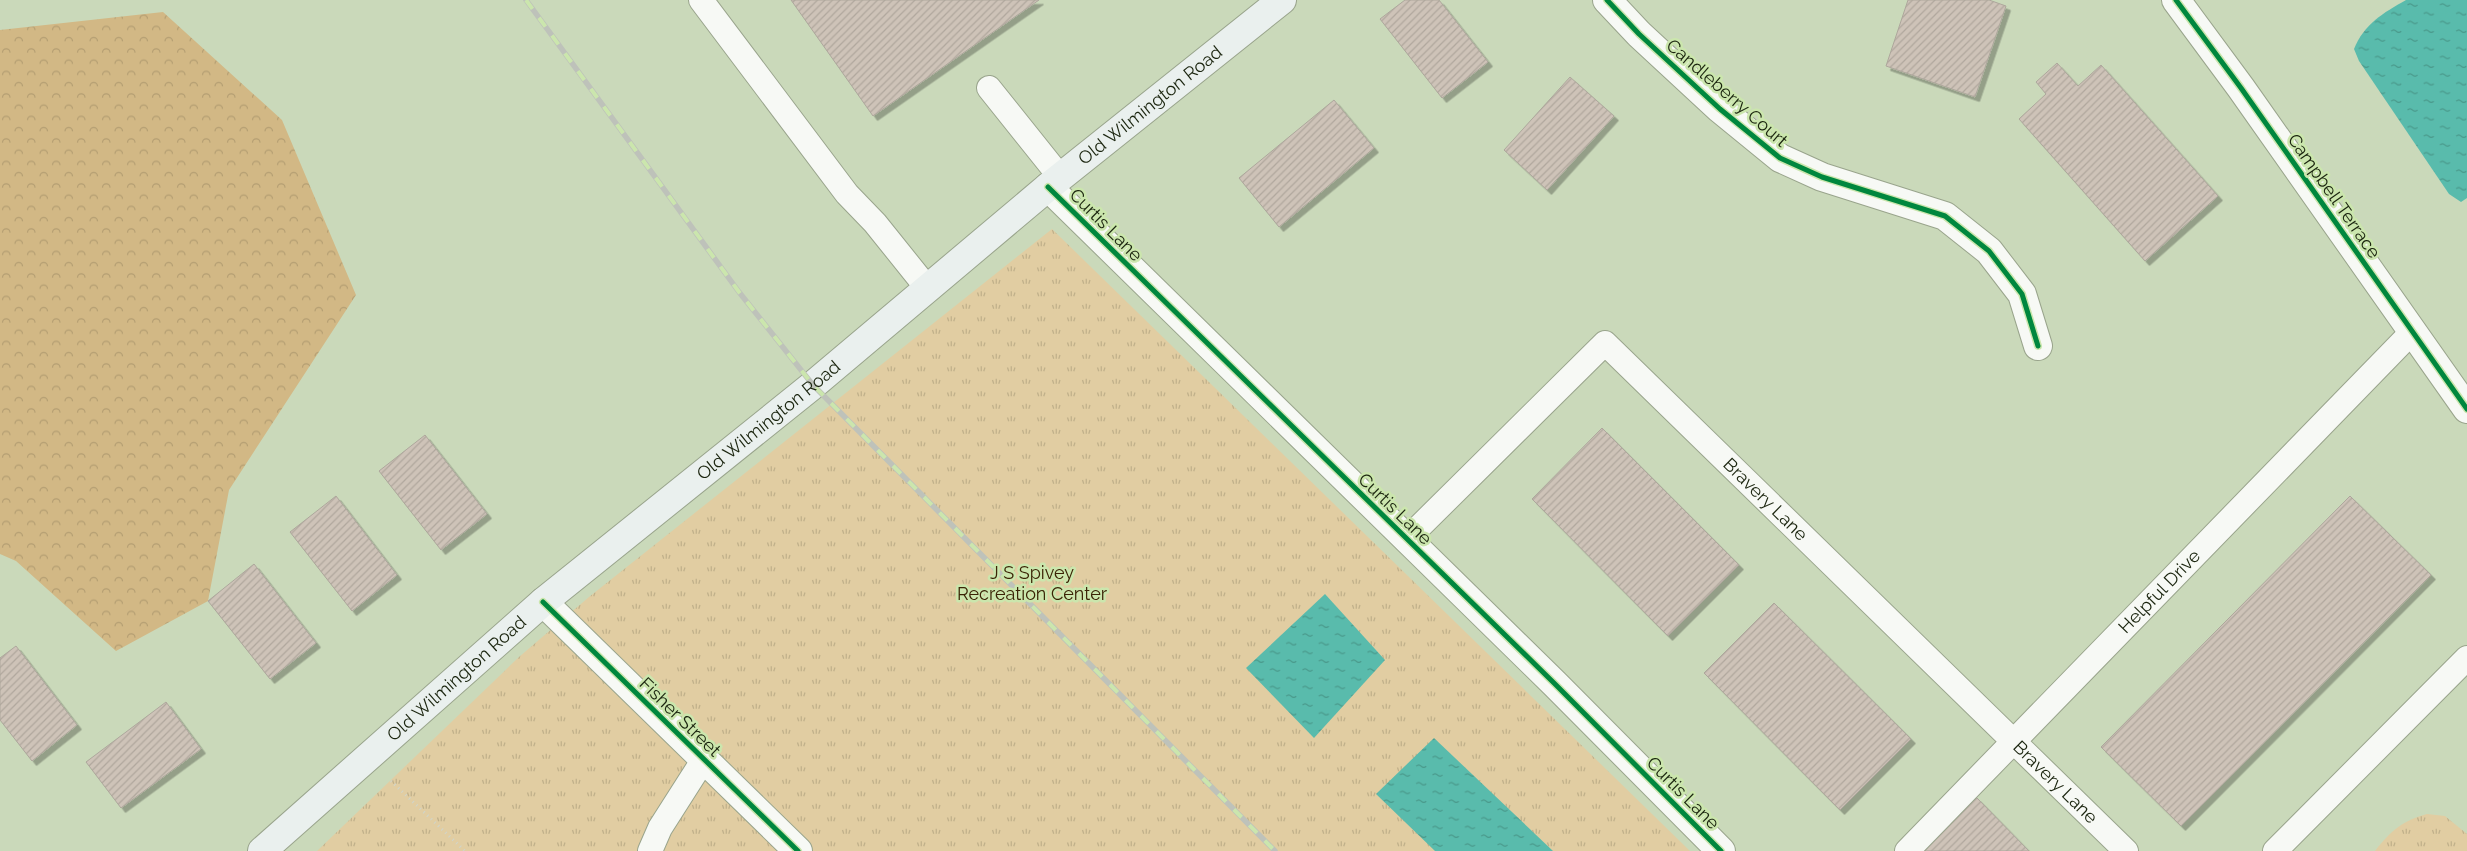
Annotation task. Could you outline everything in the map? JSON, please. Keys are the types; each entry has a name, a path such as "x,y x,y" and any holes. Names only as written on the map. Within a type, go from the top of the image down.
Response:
{"main road":[{"name":"Old Wilmington Road","path":"262,851 543,602 813,385 1055,182 1282,0"}],"street":[{"name":"Candleberry Court","path":"1608,0 1639,34 1720,109 1780,158 1822,177 1945,216 1982,245 1989,251 2022,294 2038,346"},
{"name":"Campbell Terrace","path":"2176,0 2467,409"},
{"name":"Curtis Lane","path":"1055,182 1406,540 1555,684 1721,851"},
{"name":"Fisher Street","path":"543,602 798,851"}],"lane":[{"path":"701,0 847,194 875,223 928,290"},
{"path":"989,88 1055,182"},
{"name":"Helpful Drive","path":"1907,851 2413,332"},
{"name":"Bravery Lane","path":"1406,540 1605,343 2126,851"},
{"path":"2276,851 2467,658"},
{"path":"650,851 660,828 704,759"}],"path":[{"path":"367,759 465,851"}],"green space":[{"path":"163,12 282,120 356,295 229,490 208,601 116,651 16,561 0,554 0,30"},
{"name":"J S Spivey Recreation Center","path":"1052,229 1690,851 317,851 519,657 589,597"},
{"path":"2427,814 2445,816 2467,834 2467,851 2375,851 2398,827"}],"water":[{"path":"2406,0 2467,0 2467,198 2461,202 2449,194 2359,61 2354,49 2363,33 2375,20"},
{"path":"1325,594 1385,660 1314,738 1246,668"},
{"path":"1434,738 1553,851 1435,851 1376,794"}],"building":[{"path":"791,0 1039,0 873,116"},
{"path":"1405,0 1439,0 1488,62 1442,98 1380,19"},
{"path":"1908,0 1989,0 2006,6 1975,97 1886,66"},
{"path":"2057,63 2078,86 2101,65 2218,196 2145,261 2019,119 2046,94 2036,82"},
{"path":"1570,77 1614,116 1547,190 1504,150"},
{"path":"1334,100 1374,148 1279,227 1239,178"},
{"path":"1602,428 1739,565 1668,636 1532,499"},
{"path":"425,435 487,514 441,550 379,471"},
{"path":"336,496 397,575 352,611 290,532"},
{"path":"2350,496 2431,575 2181,826 2101,747"},
{"path":"254,564 316,643 270,679 208,601"},
{"path":"1774,603 1911,739 1840,810 1704,673"},
{"path":"16,646 77,725 32,761 0,720 0,658"},
{"path":"166,702 201,749 121,808 86,762"},
{"path":"1976,797 2029,851 1922,851"}],"railway":[{"path":"526,0 739,292 813,385 1275,851"}],"cycle path":[{"path":"1607,0 1639,34 1720,109 1780,158 1822,177 1945,216 1989,251 2022,294 2038,346"},
{"path":"2176,0 2241,88 2467,409"},
{"path":"1048,187 1555,684 1721,851"},
{"path":"543,602 798,851"}]}
